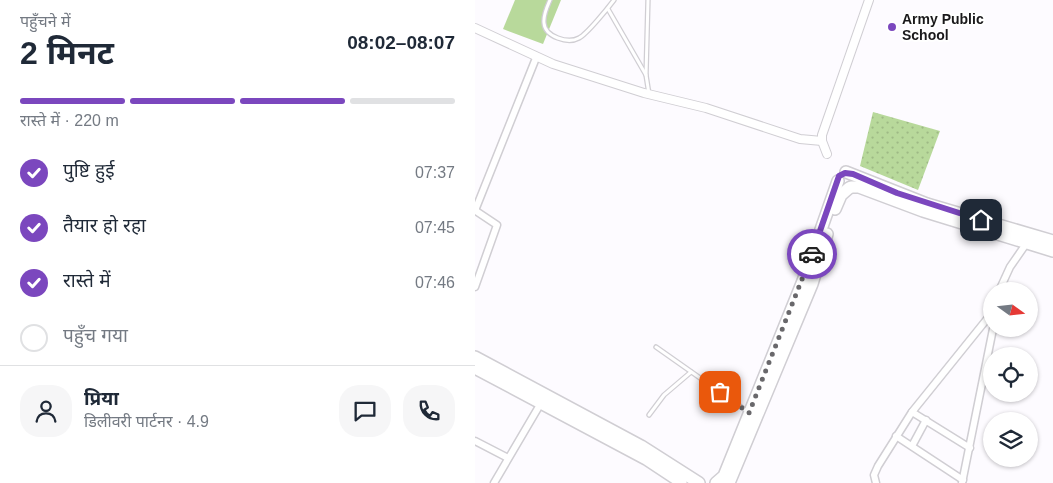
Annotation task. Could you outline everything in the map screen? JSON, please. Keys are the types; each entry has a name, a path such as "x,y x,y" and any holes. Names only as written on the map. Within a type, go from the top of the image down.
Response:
{"highway":[{"path":"842,177 842,187 859,187 923,211 1053,252"},
{"path":"842,177 1053,241"},
{"path":"716,483 724,476 803,281 842,177"},
{"path":"729,483 812,284 839,200 850,187"},
{"path":"475,357 641,446 699,483"},
{"path":"475,368 645,459 682,483"}],"street":[{"path":"827,154 821,141 828,115 869,0"},
{"path":"477,31 536,58 649,94 706,108 799,139 821,141"},
{"path":"475,287 497,224 476,211 476,208 536,58"},
{"path":"1003,282 1010,267 1027,244"},
{"path":"876,483 875,472 912,412 983,324"},
{"path":"896,436 963,481 991,338"},
{"path":"494,483 541,403"},
{"path":"912,412 970,448"},
{"path":"912,446 926,420"},
{"path":"475,441 508,458"}],"lane":[{"path":"550,0 543,20 544,26 553,36 567,40 582,36 614,0"},
{"path":"648,0 646,76 649,94"},
{"path":"608,9 646,76"},
{"path":"656,347 749,413"},
{"path":"649,415 665,395 691,372"}],"green space":[{"path":"515,0 561,0 543,44 503,29"},
{"path":"873,112 940,131 918,190 860,166"}],"way so far":[{"path":"720,392 749,413 803,281 812,254"}],"place":[{"name":"Army Public School","path":"892,27"}],"route":[{"path":"812,254 839,176 847,172 927,204 981,220"}]}
